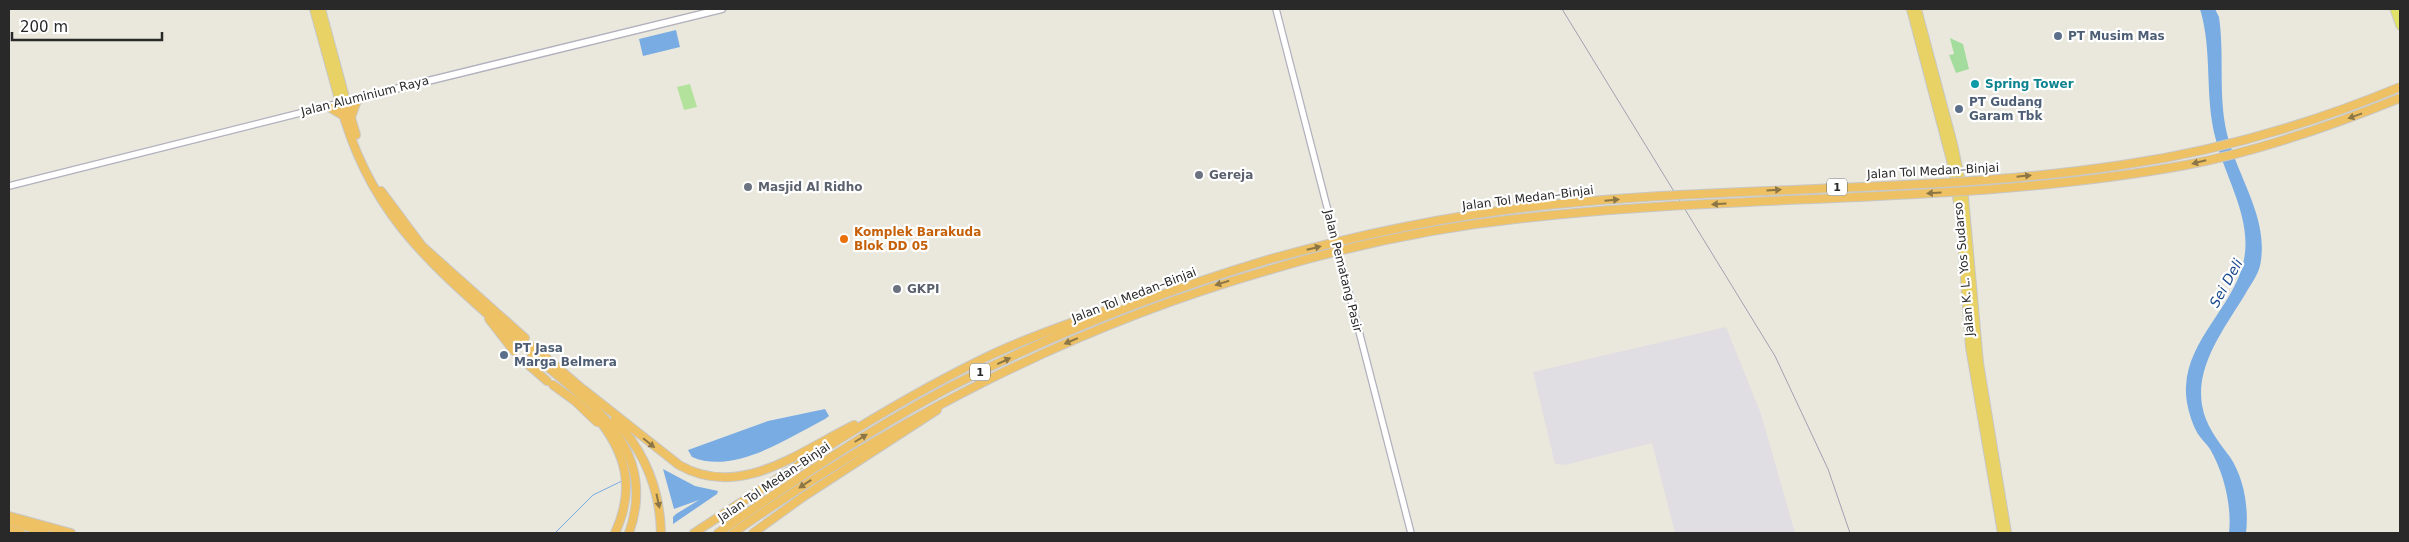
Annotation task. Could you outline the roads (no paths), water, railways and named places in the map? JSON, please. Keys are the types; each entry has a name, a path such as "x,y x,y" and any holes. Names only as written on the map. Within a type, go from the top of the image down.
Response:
{"highway":[{"path":"314,9 343,102"},
{"path":"321,9 343,102 347,117 361,162 388,212 418,250 476,303 523,341 439,262 407,228 375,180 347,117 327,106"},
{"name":"Jalan K. L. Yos Sudarso","path":"1911,9 1953,168 1961,224 1970,347 2002,533"},
{"name":"Jalan K. L. Yos Sudarso","path":"1918,9 1953,144 1964,197 1979,363 2007,533"},
{"name":"Jalan Tol Medan–Binjai","path":"718,533 867,434 970,377 1110,314 1226,272 1267,260 1392,230 1522,208 1646,197 2012,178 2123,165 2189,154 2257,137 2329,114 2400,87"},
{"path":"347,117 358,98"},
{"name":"Jalan Tol Medan–Binjai","path":"733,533 843,459 974,385 1120,319 1182,296 1269,270 1385,241 1521,218 1638,208 2012,188 2124,175 2189,164 2297,136 2400,98"},
{"path":"615,533 623,508 626,483 626,474 616,445 598,418 532,349 679,464 701,475 721,479 744,476 768,468 1010,346 1165,290 1226,272"},
{"path":"476,303 514,351"},
{"path":"523,360 550,383 581,405 616,445"},
{"path":"564,382 616,431 627,448 636,475 636,503 630,533"},
{"path":"753,533 803,497 974,385"},
{"path":"694,533 836,441 927,389"},
{"path":"584,390 616,421 638,449 652,477 658,498 661,533"},
{"path":"9,516 71,533"},
{"path":"9,520 45,533"},
{"path":"31,522 78,533"},
{"path":"9,529 20,533"}],"main road":[{"name":"Jalan Aluminium Raya","path":"343,102 722,9"},
{"path":"2394,9 2400,26"}],"street":[{"name":"Jalan Pematang Pasir","path":"1276,9 1411,533"},
{"name":"Jalan Aluminium Raya","path":"9,186 343,102"}],"water":[{"path":"2200,9 2215,9 2219,17 2225,126 2256,214 2262,244 2258,272 2208,359 2201,389 2202,405 2206,419 2239,474 2246,504 2246,533 2229,533 2228,501 2223,479 2210,449 2195,429 2186,399 2189,370 2194,354 2230,295 2243,264 2245,248 2242,216 2220,155 2212,124 2206,42"},
{"path":"676,30 680,47 643,56 639,39"},
{"path":"825,409 829,416 825,419 778,444 743,458 708,461 692,457 688,450 768,421"},
{"path":"663,469 695,486 718,491 717,494 673,524 673,517 676,514 699,500 674,509"}],"waterway":[{"path":"555,533 593,495 622,481"}],"railway":[{"path":"1562,9 1775,356 1828,469 1850,533"}],"place":[{"name":"PT Musim Mas","path":"2058,36"},
{"name":"Spring Tower","path":"1975,84"},
{"name":"PT Gudang Garam Tbk","path":"1959,109"},
{"name":"Gereja","path":"1199,175"},
{"name":"Masjid Al Ridho","path":"748,187"},
{"name":"Komplek Barakuda Blok DD 05","path":"844,239"},
{"name":"GKPI","path":"897,289"},
{"name":"PT Jasa Marga Belmera","path":"504,355"}],"water label":[{"name":"Sei Deli","path":"2226,283"}]}
